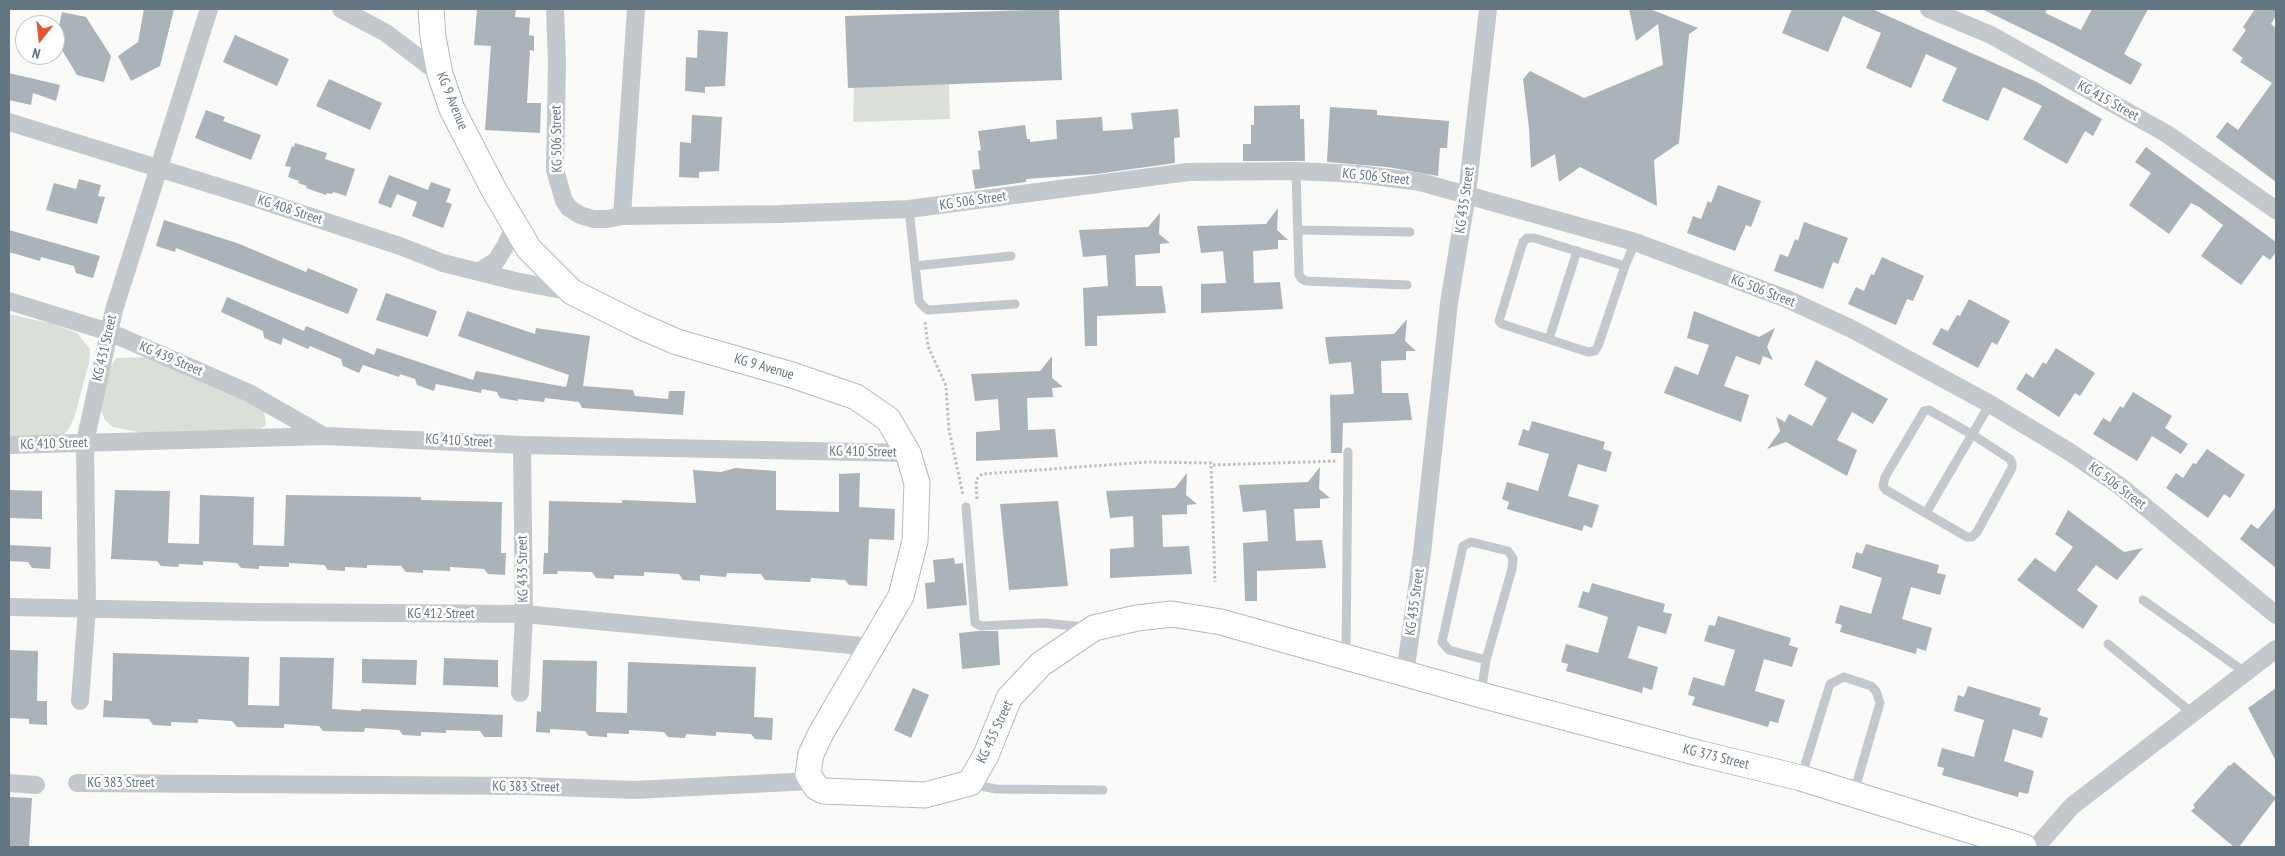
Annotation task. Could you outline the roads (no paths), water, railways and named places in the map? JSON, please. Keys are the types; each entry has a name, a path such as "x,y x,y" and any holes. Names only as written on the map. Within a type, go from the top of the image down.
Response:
{"main road":[{"name":"KG 9 Avenue","path":"431,9 433,38 440,74 452,109 529,249 572,292 676,342 792,375 856,397 888,419 908,453 917,483 915,540 901,596 815,747 808,768 811,781"},
{"name":"KG 435 Street","path":"970,783 986,755 1009,698 1041,664 1094,628 1137,618 1172,614 1221,622 1405,674"},
{"name":"KG 373 Street","path":"1405,674 1702,754 1801,778 2024,847"},
{"name":"KG 383 Street","path":"811,781 823,791 925,795 970,783"}],"street":[{"name":"KG 431 Street","path":"80,701 86,608 85,442 109,332 208,9"},
{"path":"342,9 386,33 440,74"},
{"name":"KG 506 Street","path":"555,9 557,63 555,170 564,201 569,208 593,219 622,216 779,214 909,209 1188,172 1296,171 1358,174 1420,182 1635,242 1787,299 1852,329 1990,404 2068,451 2120,486 2276,615"},
{"path":"622,216 636,9"},
{"name":"KG 435 Street","path":"1405,674 1422,552 1450,303 1467,194 1488,9"},
{"name":"KG 415 Street","path":"1930,9 1991,35 2167,134 2276,210"},
{"name":"KG 408 Street","path":"9,122 345,228 443,263 515,281 572,292"},
{"path":"480,271 496,261 506,245 512,231 511,218"},
{"name":"KG 439 Street","path":"9,300 109,332 249,393 325,436"},
{"name":"KG 410 Street","path":"9,445 325,436 522,445 908,453"},
{"name":"KG 433 Street","path":"520,693 524,614 522,445"},
{"name":"KG 412 Street","path":"9,606 252,612 524,614 872,647"},
{"path":"2036,847 2072,806 2276,649"},
{"name":"KG 383 Street","path":"77,783 515,786 635,790 811,781"},
{"path":"9,783 36,785"}],"lane":[{"path":"1296,171 1299,275 1302,279 1306,281 1408,285"},
{"path":"909,209 919,301 923,306 928,310 1015,304"},
{"path":"1298,230 1410,232"},
{"path":"1624,266 1534,238 1527,238 1523,242 1499,320 1502,324 1588,352 1595,351 1624,266 1635,242"},
{"path":"1549,339 1577,252"},
{"path":"915,266 1011,256"},
{"path":"1926,513 1990,404"},
{"path":"1924,411 1935,412 1973,435 2010,458 2012,468 1977,532 1972,537 1967,537 1886,490 1883,486 1885,478 1924,411"},
{"path":"1346,657 1348,457"},
{"path":"966,504 975,623 981,626 1043,623 1094,628"},
{"path":"1481,695 1486,660 1512,569 1513,558 1508,551 1471,542 1463,546 1442,642 1449,650 1486,660"},
{"path":"2143,600 2246,673"},
{"path":"2108,644 2192,713"},
{"path":"1801,778 1830,684 1844,677 1871,686 1876,692 1880,703 1853,795"},
{"path":"970,783 996,790 1103,790"}]}
